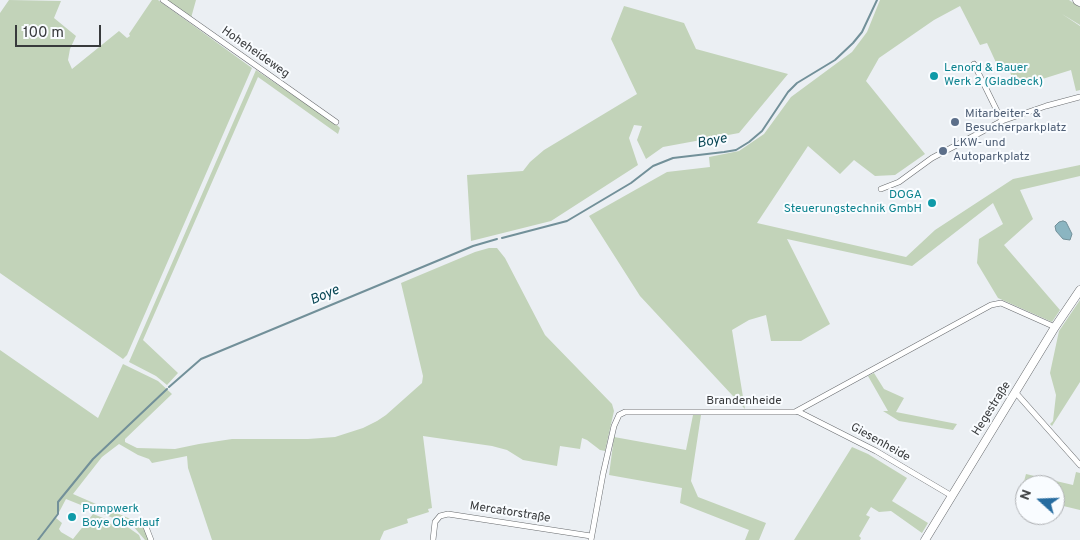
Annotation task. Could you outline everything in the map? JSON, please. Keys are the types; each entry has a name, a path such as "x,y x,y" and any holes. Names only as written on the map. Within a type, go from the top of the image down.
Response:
{"street":[{"name":"Hoheheideweg","path":"163,0 336,122"},
{"path":"974,64 1002,120"},
{"path":"881,190 899,182 932,158 1002,120 1080,97"},
{"name":"Hegestraße","path":"925,540 1080,290"},
{"name":"Brandenheide","path":"591,538 603,474 614,426 619,415 631,412 784,413 797,411 991,305 1001,303 1055,328"},
{"path":"1016,393 1080,465"},
{"name":"Giesenheide","path":"797,411 876,451 952,496"},
{"name":"Mercatorstraße","path":"433,540 435,522 440,516 453,514 591,538"},
{"path":"144,522 151,540"}],"green space":[{"path":"9,0 61,1 54,18 76,36 70,49 68,60 72,69 119,31 127,38 130,36 129,34 152,0 158,0 252,68 127,355 123,359 0,273 0,13"},
{"path":"166,0 196,0 191,18"},
{"path":"880,0 1069,0 1080,7 1080,25 1062,14 1080,26 1080,90 1076,91 1071,70 1017,87 1007,66 999,69 987,43 980,45 960,6 934,20 879,58 866,81 925,154 895,175 875,176 854,160 840,174 808,146 757,223 906,257 935,230 1013,179 1080,165 1080,176 1020,190 1033,219 1004,245 1060,310 1052,322 998,298 977,263 979,239 1003,224 993,203 912,266 787,239 830,324 801,341 771,341 766,315 749,320 732,330 745,409 640,296 589,216 667,172 710,167 709,157 739,151 764,134 791,97 852,52 867,32"},
{"path":"624,6 684,23 696,49 788,74 739,133 663,147 646,159 637,140 642,126 634,125 629,138 638,165 551,221 471,241 467,175 523,171 544,150 637,94 611,39"},
{"path":"256,70 340,128 338,134 258,77 143,340 178,373 167,385 156,376 129,362"},
{"path":"489,248 497,248 505,258 545,335 612,404 614,411 605,451 600,450 582,438 580,449 560,446 557,466 523,460 507,450 492,446 423,436 432,508 428,509 429,512 407,519 408,523 384,531 380,540 212,540 188,468 187,456 152,463 149,459 119,444 102,457 73,494 142,524 149,540 145,540 133,526 66,499 56,518 62,523 59,529 61,532 73,539 93,514 129,528 139,535 141,540 0,540 0,350 98,418 123,364 158,381 172,394 125,439 125,442 137,448 175,449 232,439 335,437 363,428 377,421 422,383 423,376 401,283"},
{"path":"1080,300 1080,382 1052,426 1050,424 1053,421 1056,395 1050,373 1059,331"},
{"path":"874,373 884,389 904,398 896,412 957,424 953,430 899,421 883,411 888,411 868,376"},
{"path":"693,415 701,415 691,481 698,497 766,523 759,540 745,540 749,530 680,503 682,488 609,475 614,437 686,450"},
{"path":"852,447 868,454 907,478 892,501 928,523 922,533 891,511 879,512 871,507 866,515 870,517 859,536 860,540 794,540"},
{"path":"1076,472 1080,473 1080,510 1065,506 1065,483 1073,485"}],"water":[{"path":"1063,221 1066,222 1072,234 1070,240 1063,239 1056,231 1055,226"}],"waterway":[{"name":"Boye","path":"502,238 567,221 631,183 653,166 673,158 736,150 749,142 762,131 788,92 797,83 835,60 853,43 862,32 877,0"},
{"name":"Boye","path":"169,387 201,359 473,246 497,239"},
{"name":"Boye","path":"38,540 58,514 58,502 93,459 167,389"}],"place":[{"name":"Lenord & Bauer Werk 2 (Gladbeck)","path":"934,76"},
{"name":"Mitarbeiter- & Besucherparkplatz","path":"955,122"},
{"name":"LKW- und Autoparkplatz","path":"943,151"},
{"name":"DOGA Steuerungstechnik GmbH","path":"932,203"},
{"name":"Pumpwerk Boye Oberlauf","path":"72,517"}]}
